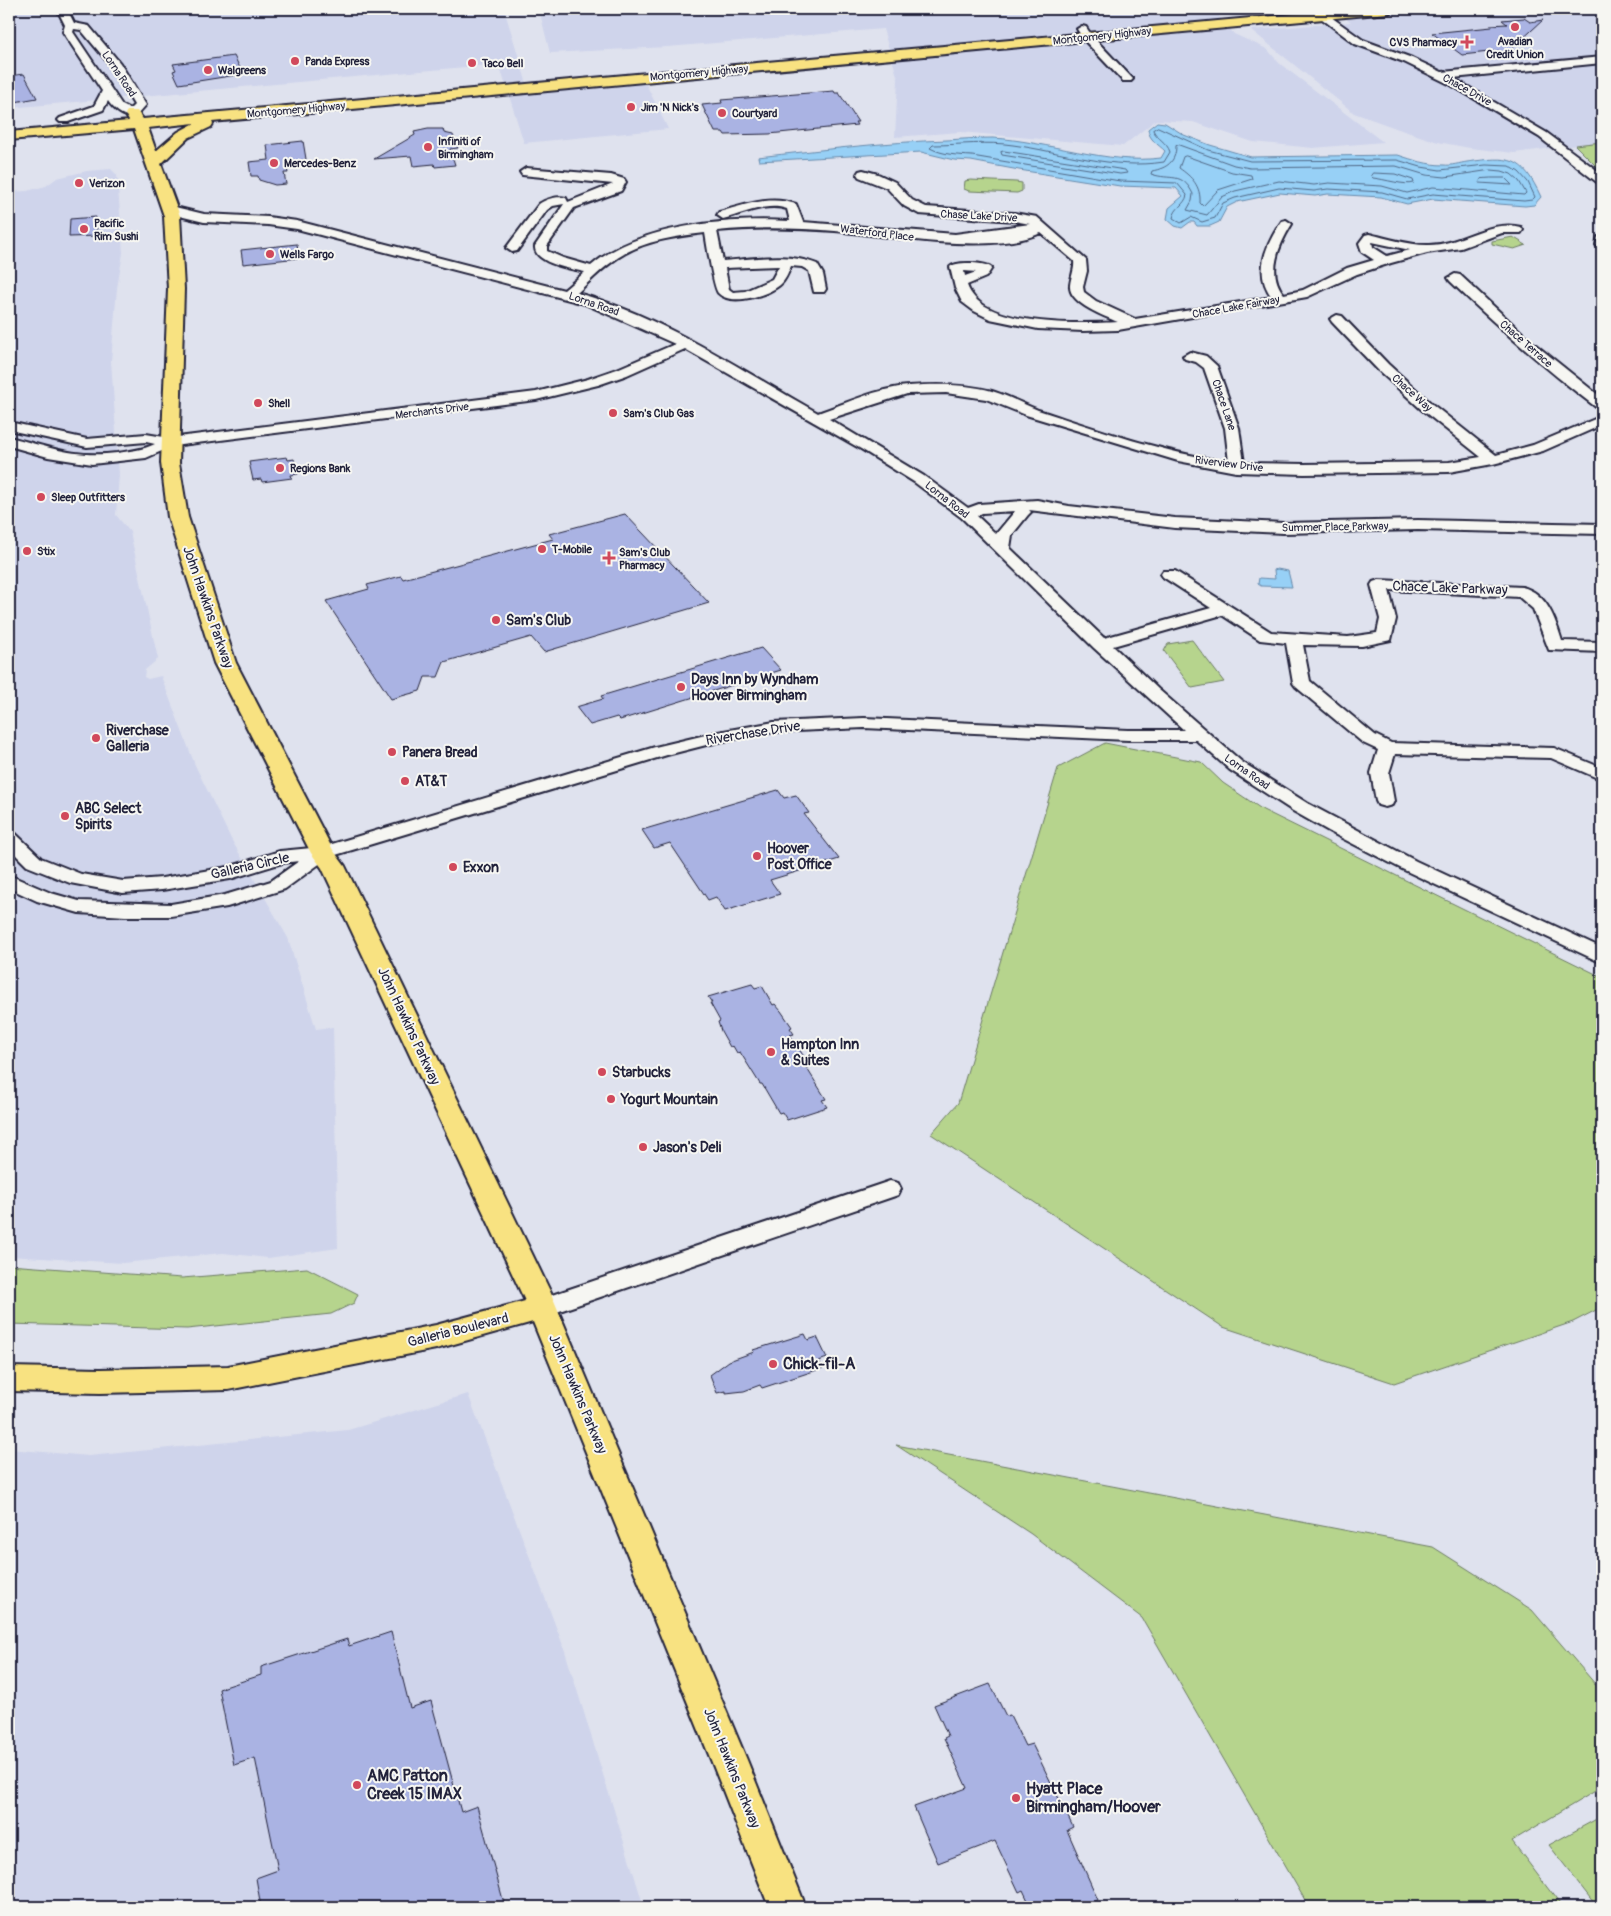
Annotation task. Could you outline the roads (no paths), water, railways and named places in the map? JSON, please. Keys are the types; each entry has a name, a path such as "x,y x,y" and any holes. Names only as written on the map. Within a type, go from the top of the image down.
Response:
{"main road":[{"name":"Montgomery Highway","path":"9,136 136,119 1085,34 1295,9"},
{"name":"Montgomery Highway","path":"9,126 64,120 240,115 1319,12 1389,9"},
{"path":"153,164 177,138 194,127 240,115"},
{"name":"John Hawkins Parkway","path":"136,119 171,210 174,235 176,289 170,463 178,517 225,663 323,853 338,875 542,1308 730,1760 787,1907"},
{"name":"Galleria Boulevard","path":"9,1379 100,1381 228,1378 436,1338 542,1308"}],"street":[{"name":"Lorna Road","path":"62,9 70,25 68,32 118,107 136,119 140,105 116,65 85,28 70,25"},
{"name":"Chace Drive","path":"1319,12 1360,42 1408,60 1440,76 1543,135 1602,180"},
{"path":"1085,34 1127,79"},
{"path":"1440,76 1602,60"},
{"path":"64,120 99,108 108,92"},
{"path":"512,248 543,207 549,202 566,203 617,188 620,182 611,179 526,172"},
{"name":"Chase Lake Drive","path":"863,174 890,185 908,203 923,211 1034,220 1080,260 1082,269 1076,287 1084,301 1136,324"},
{"path":"562,175 560,187 566,203"},
{"path":"566,203 541,246 543,254 593,270"},
{"path":"723,215 758,206 782,203 792,207 798,224"},
{"name":"Lorna Road","path":"171,210 204,218 255,220 297,225 567,295 619,312 686,344 817,418 919,479 967,515 1100,644 1199,735 1236,766 1300,808 1409,865 1602,956"},
{"path":"174,235 204,218"},
{"name":"Waterford Place","path":"567,295 593,270 622,249 676,232 710,228 798,224 919,238 955,238 1013,237 1033,233 1043,227"},
{"path":"1282,299 1270,283 1269,272 1272,253 1286,224"},
{"path":"710,228 723,290 730,296 748,295 776,280 787,262"},
{"name":"Chace Lake Fairway","path":"960,283 968,301 984,312 1008,320 1098,328 1136,324 1282,299 1307,293 1352,270 1386,260 1426,249 1456,245 1502,229 1517,230"},
{"path":"522,235 546,237"},
{"path":"1386,260 1367,249 1365,243 1369,238 1426,249"},
{"path":"1602,240 1602,246"},
{"path":"718,265 787,262 806,264 813,268 818,278 819,289"},
{"name":"Chace Terrace","path":"1455,278 1514,334 1557,371 1602,405"},
{"name":"Chace Way","path":"1337,319 1383,367 1493,460"},
{"name":"Merchants Drive","path":"170,442 488,404 536,396 593,382 622,372 686,344"},
{"name":"Chace Lane","path":"1190,356 1202,359 1210,366 1234,435 1237,453 1236,467"},
{"name":"Riverview Drive","path":"817,418 859,403 907,390 946,389 994,397 1062,422 1178,457 1236,467 1304,469 1449,466 1493,460 1538,448 1602,420"},
{"path":"851,438 846,425 847,414 859,403"},
{"path":"9,426 88,443 146,438 170,442"},
{"path":"9,441 48,453 92,460 146,454 170,442"},
{"name":"Summer Place Parkway","path":"967,515 979,509 1037,505 1069,511 1175,523 1283,528 1427,525 1602,529"},
{"name":"Summer Place Parkway","path":"967,515 988,517 1023,512 1069,511"},
{"path":"1002,548 1004,534 1023,512"},
{"name":"Chace Lake Parkway","path":"1169,574 1222,610 1266,636 1293,639 1358,641 1385,636 1388,620 1379,585 1522,592 1537,601 1555,646 1602,647"},
{"path":"1100,644 1222,610"},
{"path":"1293,639 1302,683 1368,739 1388,748 1554,753 1602,775"},
{"name":"Riverchase Drive","path":"323,853 661,751 718,736 774,728 820,724 873,723 1128,735 1199,735"},
{"path":"1384,800 1380,773 1388,748"},
{"name":"Galleria Circle","path":"9,838 34,862 77,879 123,887 162,884 230,873 280,857 323,853"},
{"name":"Galleria Circle","path":"9,881 44,898 79,907 171,910 227,901 278,885 323,853"},
{"name":"Galleria Boulevard","path":"542,1308 890,1189"}],"water":[{"path":"1157,122 1165,123 1184,135 1210,145 1251,157 1398,155 1438,165 1453,165 1494,159 1505,160 1521,166 1528,173 1541,197 1534,205 1525,206 1433,199 1407,204 1381,197 1328,194 1315,196 1280,193 1237,202 1227,207 1219,222 1210,226 1197,226 1194,222 1190,222 1182,228 1175,226 1167,219 1169,208 1183,196 1176,188 1120,186 971,161 954,160 921,152 759,161 758,157 876,144 993,138 1035,143 1099,156 1141,159 1161,158 1165,151 1152,139 1148,129"},
{"path":"1274,570 1288,571 1292,587 1261,586 1258,584 1259,578 1275,579"}],"place":[{"name":"Avadian Credit Union","path":"1515,27"},
{"name":"CVS Pharmacy","path":"1467,42"},
{"name":"Panda Express","path":"295,61"},
{"name":"Taco Bell","path":"472,63"},
{"name":"Walgreens","path":"208,70"},
{"name":"Jim 'N Nick's","path":"631,107"},
{"name":"Courtyard","path":"722,113"},
{"name":"Infiniti of Birmingham","path":"428,147"},
{"name":"Mercedes-Benz","path":"274,163"},
{"name":"Verizon","path":"79,183"},
{"name":"Pacific Rim Sushi","path":"84,229"},
{"name":"Wells Fargo","path":"270,254"},
{"name":"Shell","path":"258,403"},
{"name":"Sam's Club Gas","path":"613,413"},
{"name":"Regions Bank","path":"280,468"},
{"name":"Sleep Outfitters","path":"41,497"},
{"name":"T-Mobile","path":"542,549"},
{"name":"Stix","path":"27,551"},
{"name":"Sam's Club Pharmacy","path":"609,558"},
{"name":"Sam's Club","path":"496,620"},
{"name":"Days Inn by Wyndham Hoover Birmingham","path":"681,687"},
{"name":"Riverchase Galleria","path":"96,738"},
{"name":"Panera Bread","path":"392,752"},
{"name":"AT&T","path":"405,781"},
{"name":"ABC Select Spirits","path":"65,816"},
{"name":"Hoover Post Office","path":"757,856"},
{"name":"Exxon","path":"453,867"},
{"name":"Hampton Inn & Suites","path":"771,1052"},
{"name":"Starbucks","path":"602,1072"},
{"name":"Yogurt Mountain","path":"611,1099"},
{"name":"Jason's Deli","path":"643,1147"},
{"name":"Chick-fil-A","path":"773,1364"},
{"name":"AMC Patton Creek 15 IMAX","path":"357,1785"},
{"name":"Hyatt Place Birmingham/Hoover","path":"1016,1798"}]}
